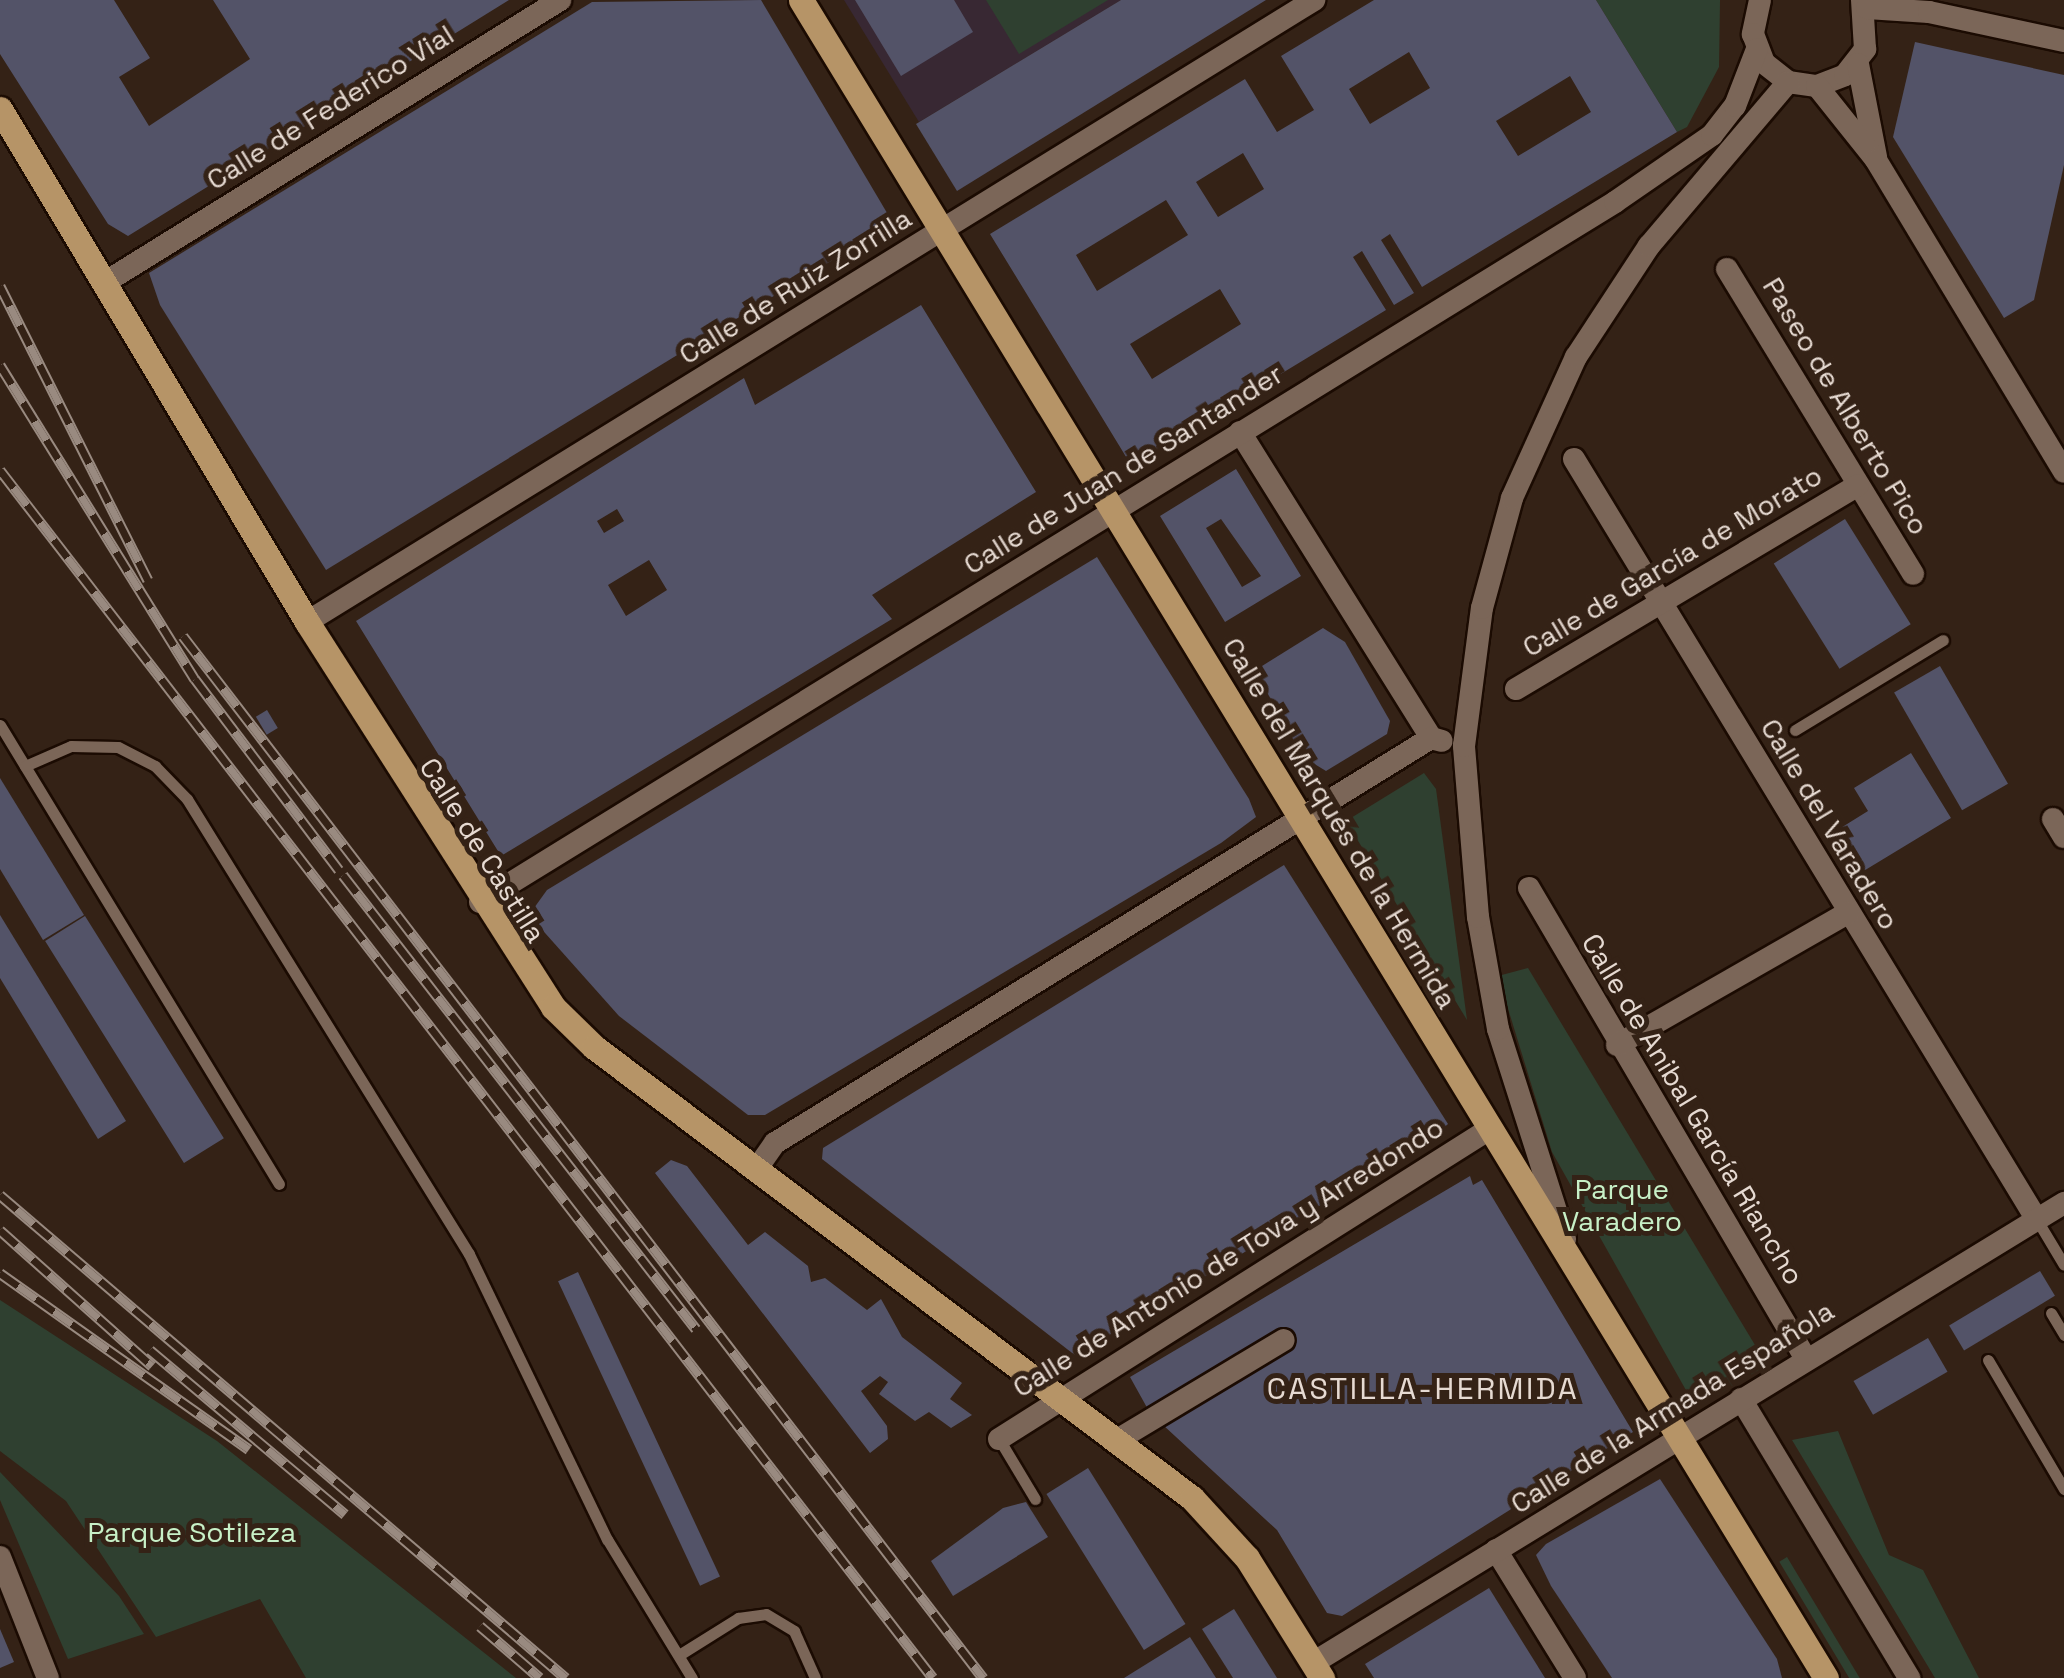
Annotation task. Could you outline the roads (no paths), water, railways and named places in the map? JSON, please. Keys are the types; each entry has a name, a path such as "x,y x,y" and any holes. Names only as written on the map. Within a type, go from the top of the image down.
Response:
{"main road":[{"name":"Calle del Marqués de la Hermida","path":"801,0 1826,1678"},
{"name":"Calle de Castilla","path":"0,109 307,622 526,975 594,1047 1119,1439 1248,1558 1317,1671"}],"street":[{"name":"Calle de Federico Vial","path":"104,283 560,0"},
{"name":"Calle de Ruiz Zorrilla","path":"307,622 1314,0"},
{"path":"1876,160 1858,64 1864,4 1928,12 2064,42"},
{"path":"1753,6 1756,49 1788,82 1816,86 1858,64"},
{"name":"Calle de Juan de Santander","path":"480,902 1700,144 1735,106 1756,49"},
{"path":"1572,1261 1490,993 1464,746 1482,608 1536,434 1649,246 1788,82"},
{"path":"1816,86 1876,160 2064,472"},
{"name":"Paseo de Alberto Pico","path":"1728,269 1913,574"},
{"path":"1240,432 1432,738 1464,746"},
{"name":"Calle del Varadero","path":"1574,459 2036,1220"},
{"name":"Calle de García de Morato","path":"1516,689 1858,485"},
{"path":"758,1167 775,1143 1432,738"},
{"name":"Calle de Anibal García Riancho","path":"1529,888 1617,1045 1806,1359"},
{"path":"1617,1045 1848,912"},
{"name":"Calle de Antonio de Tova y Arredondo","path":"998,1438 1491,1128"},
{"name":"Calle de la Armada Española","path":"1317,1671 1496,1550 2064,1203"},
{"path":"1119,1439 1284,1340"},
{"path":"1741,1399 1909,1678"},
{"path":"1496,1550 1575,1678"},
{"path":"0,1556 48,1678"}],"lane":[{"path":"1796,730 1943,640"},
{"path":"0,725 279,1184"},
{"path":"25,766 71,746 118,746 155,766 187,799 469,1254 607,1539 692,1678"},
{"path":"2036,1220 2064,1265"},
{"path":"2051,1313 2064,1335"},
{"path":"1988,1360 2064,1488"},
{"path":"998,1438 1034,1499"},
{"path":"678,1655 738,1618 766,1614 794,1630 815,1678"}],"railway":[{"path":"0,286 148,580"},
{"path":"0,365 195,679 339,870"},
{"path":"0,470 933,1678"},
{"path":"183,636 983,1678"},
{"path":"343,875 696,1329"},
{"path":"0,1195 566,1678"},
{"path":"0,1230 152,1366"},
{"path":"0,1273 249,1449"},
{"path":"150,1350 345,1514"},
{"path":"480,1626 540,1678"}],"district":[{"name":"CASTILLA-HERMIDA","path":"1423,1389"}],"park label":[{"name":"Parque Varadero","path":"1622,1205"},
{"name":"Parque Sotileza","path":"192,1532"}]}
